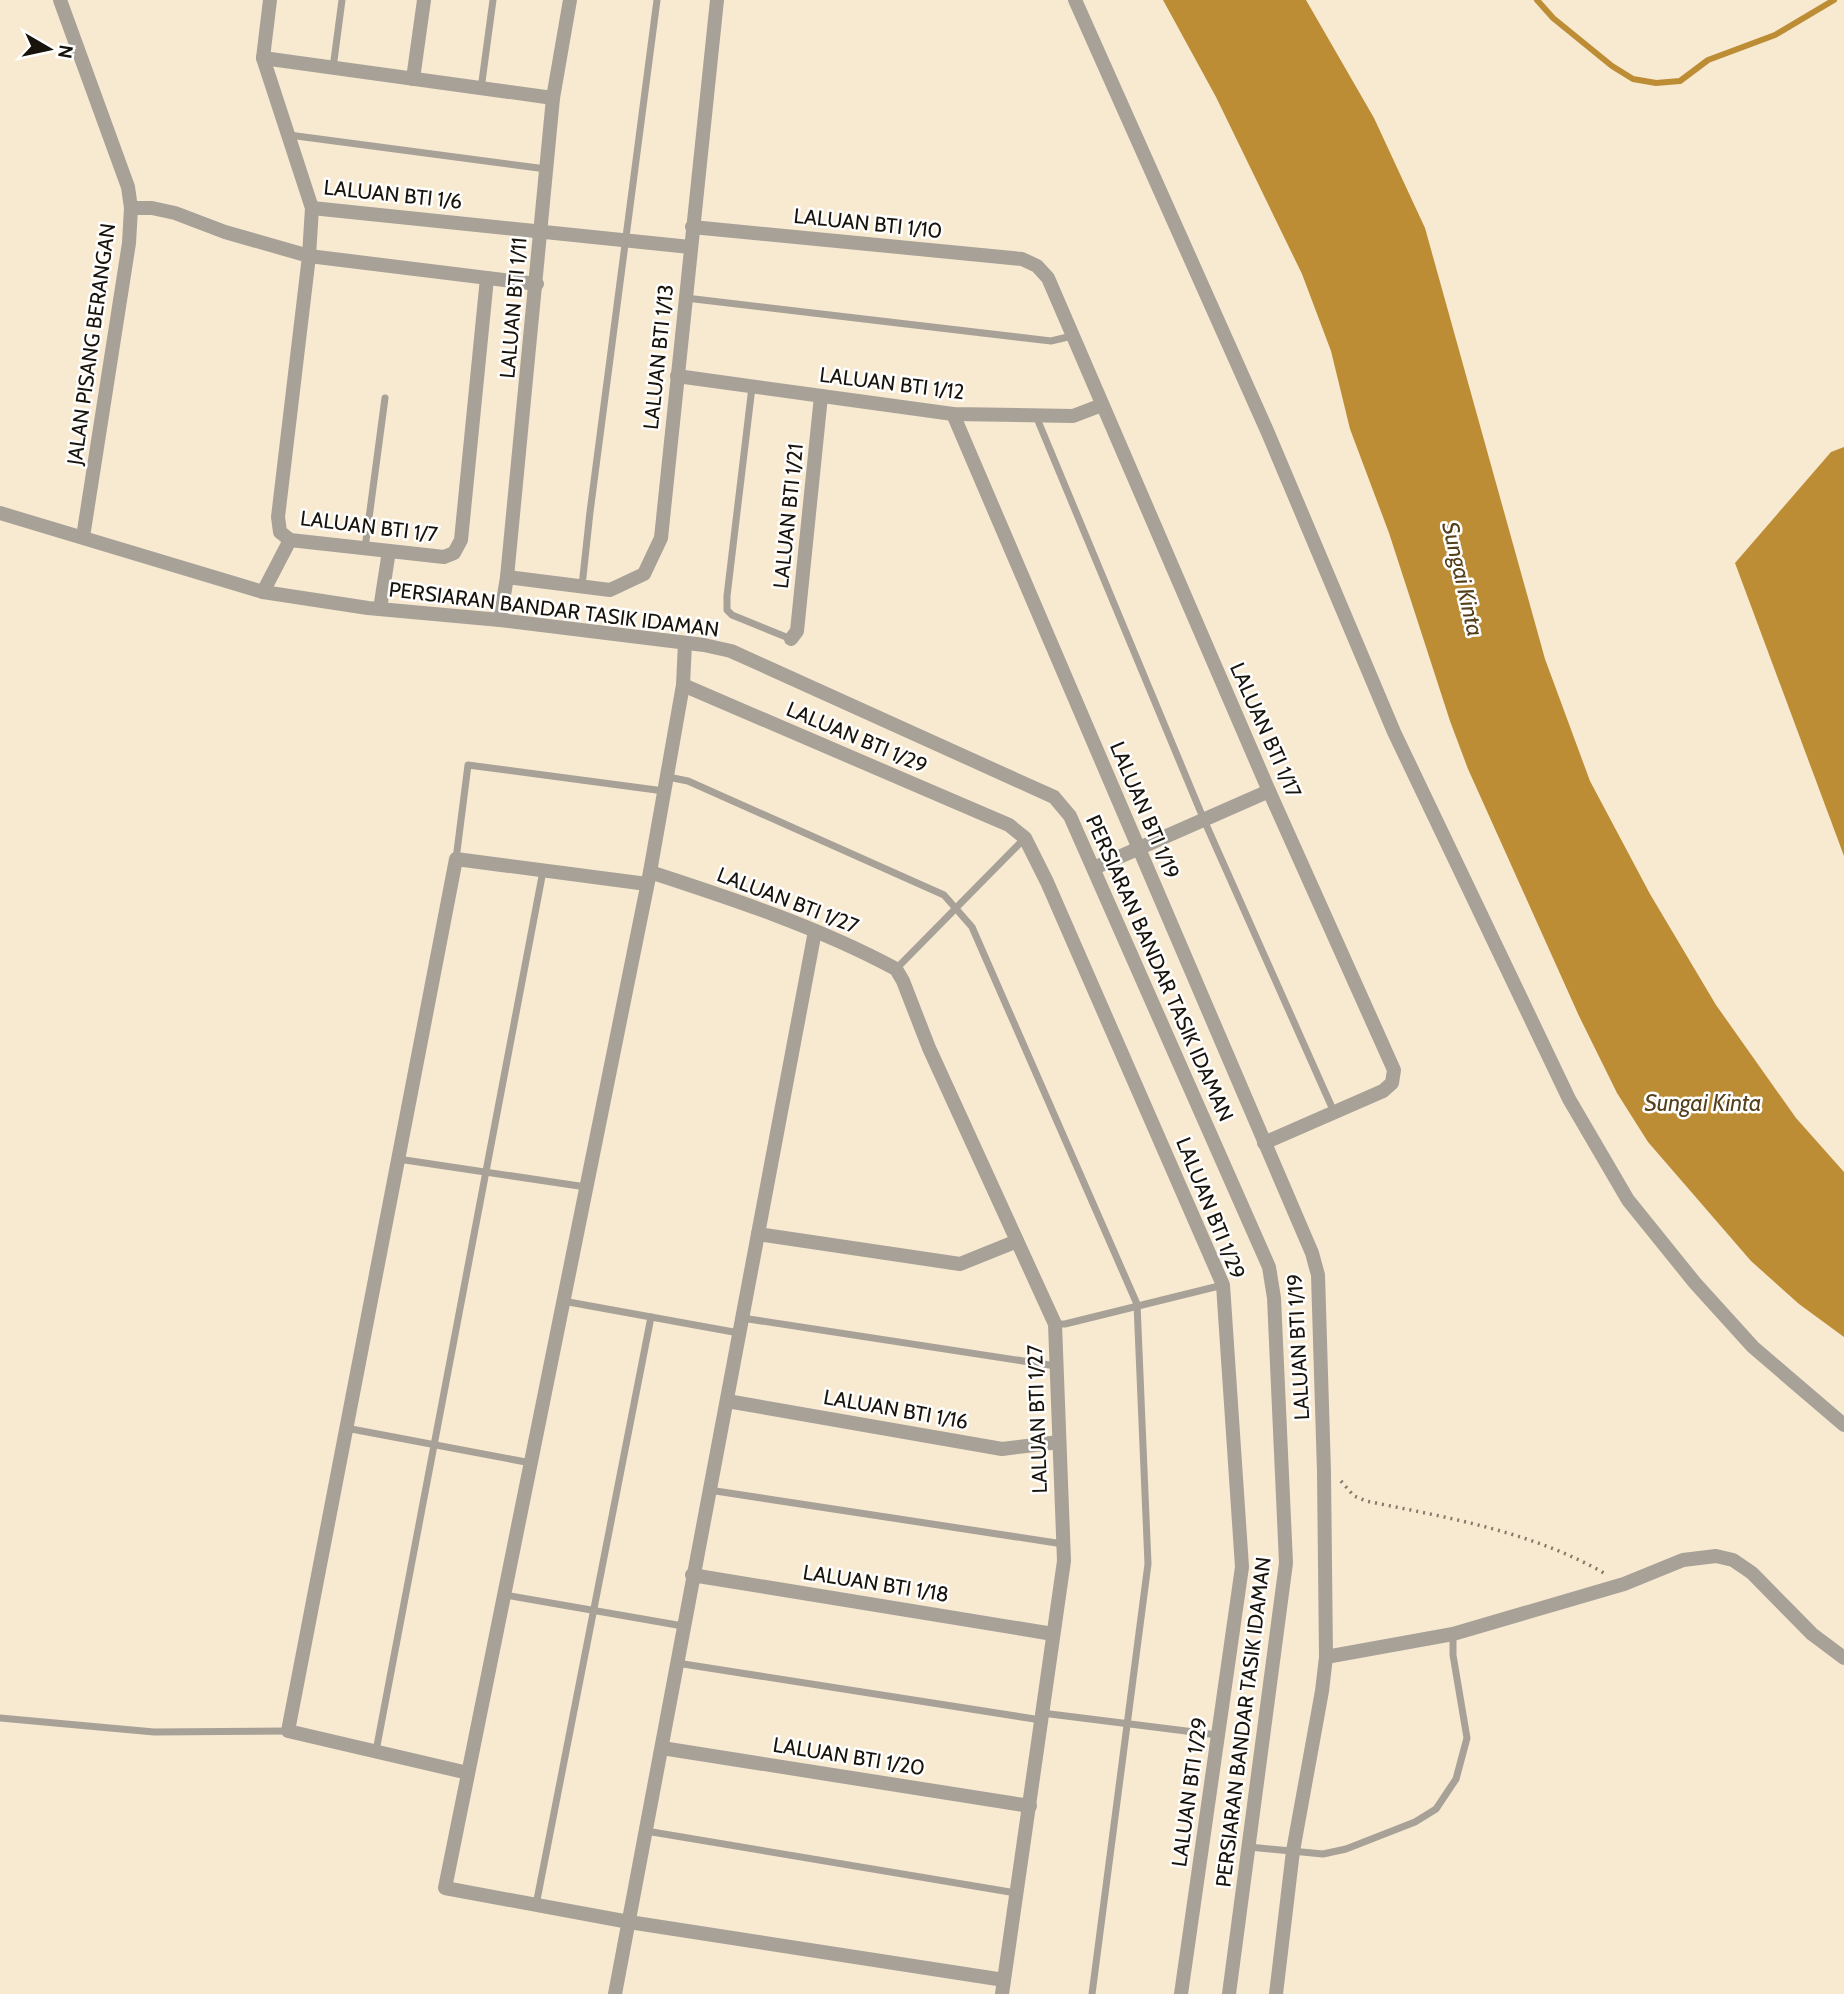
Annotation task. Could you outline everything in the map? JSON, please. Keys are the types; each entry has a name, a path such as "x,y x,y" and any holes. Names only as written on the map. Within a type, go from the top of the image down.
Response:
{"street":[{"name":"JALAN PISANG BERANGAN","path":"60,0 128,187 131,208 129,243 83,537"},
{"path":"270,0 263,58 553,98"},
{"path":"413,79 424,0"},
{"name":"LALUAN BTI 1/11","path":"500,620 507,577 537,284 553,98 570,0"},
{"path":"1075,0 1268,433 1394,732 1569,1100 1628,1200 1695,1283 1753,1347 1844,1425"},
{"name":"LALUAN BTI 1/13","path":"507,577 611,590 644,574 660,538 714,2"},
{"name":"LALUAN BTI 1/6","path":"263,58 312,208 690,247"},
{"path":"131,208 152,208 175,213 225,232 309,256 537,284"},
{"name":"LALUAN BTI 1/7","path":"312,208 309,256 278,517 280,532 290,540 444,557 454,553 461,540 488,278"},
{"name":"LALUAN BTI 1/10","path":"692,227 1022,259 1037,266"},
{"name":"LALUAN BTI 1/17","path":"1037,266 1048,278 1269,791 1394,1070 1392,1083 1383,1091 1264,1143"},
{"name":"LALUAN BTI 1/12","path":"677,376 953,414 1073,416 1102,405"},
{"name":"LALUAN BTI 1/21","path":"791,639 797,631 821,396"},
{"name":"LALUAN BTI 1/19","path":"953,414 1312,1253 1318,1275 1326,1657 1293,1851 1276,1994"},
{"name":"PERSIARAN BANDAR TASIK IDAMAN","path":"0,513 263,592 380,609 500,620 731,651 1054,797 1070,816 1269,1267 1273,1298 1286,1563 1229,1994"},
{"path":"263,592 290,540"},
{"path":"380,609 389,551"},
{"path":"685,643 683,685 648,878 445,1888 1003,1987"},
{"name":"LALUAN BTI 1/29","path":"683,685 1009,825 1025,838 1047,881 1223,1284 1241,1567 1181,1994"},
{"path":"1094,868 1269,791"},
{"path":"456,859 288,1731 468,1773"},
{"name":"LALUAN BTI 1/27","path":"456,859 543,871 648,878 718,894 815,931 896,969 903,981 929,1048 1055,1324 1064,1561 1003,1987"},
{"path":"615,1994 815,931"},
{"path":"758,1234 960,1264 1017,1241"},
{"name":"LALUAN BTI 1/16","path":"727,1401 1002,1449 1059,1442"},
{"path":"1326,1657 1453,1634 1612,1587 1683,1560 1716,1556 1725,1557 1752,1573 1812,1634 1844,1658"},
{"name":"LALUAN BTI 1/18","path":"692,1575 1053,1634"},
{"name":"LALUAN BTI 1/20","path":"662,1748 1030,1806"}],"lane":[{"path":"333,68 342,0"},
{"path":"481,89 493,0"},
{"path":"582,586 657,0"},
{"path":"288,134 547,169"},
{"path":"685,298 1051,341 1072,336"},
{"path":"752,386 727,610 732,615 791,639"},
{"path":"365,548 385,398"},
{"path":"1035,416 1204,820 1334,1112"},
{"path":"456,859 468,765 666,784 688,781 944,895 972,927 1137,1304 1148,1564 1092,1994"},
{"path":"896,969 1025,838"},
{"path":"376,1751 543,871"},
{"path":"398,1159 586,1188"},
{"path":"1055,1324 1223,1284"},
{"path":"563,1301 651,1317 741,1325 1056,1366"},
{"path":"536,1905 651,1317"},
{"path":"346,1428 531,1463"},
{"path":"709,1490 1063,1544"},
{"path":"504,1595 683,1626"},
{"path":"1249,1847 1324,1854 1346,1849 1415,1822 1436,1809 1457,1779 1467,1738 1453,1655 1453,1634"},
{"path":"677,1663 1042,1716 1218,1735"},
{"path":"0,1718 154,1732 288,1731"},
{"path":"646,1831 1017,1894"}],"path":[{"path":"1324,1472 1335,1476 1354,1496 1366,1500 1495,1527 1540,1543 1605,1574 1612,1587"}],"water":[{"name":"Sungai Kinta","path":"1163,0 1306,0 1374,118 1425,228 1545,659 1590,781 1650,894 1716,1005 1796,1118 1844,1172 1844,1337 1799,1304 1751,1261 1648,1142 1617,1093 1579,1016 1468,769 1389,533 1350,429 1331,351 1302,274 1216,97"},
{"path":"1844,447 1844,856 1735,563 1831,452"}],"waterway":[{"path":"1537,0 1553,18 1612,66 1633,79 1656,83 1680,81 1708,60 1775,35 1834,0"}]}
